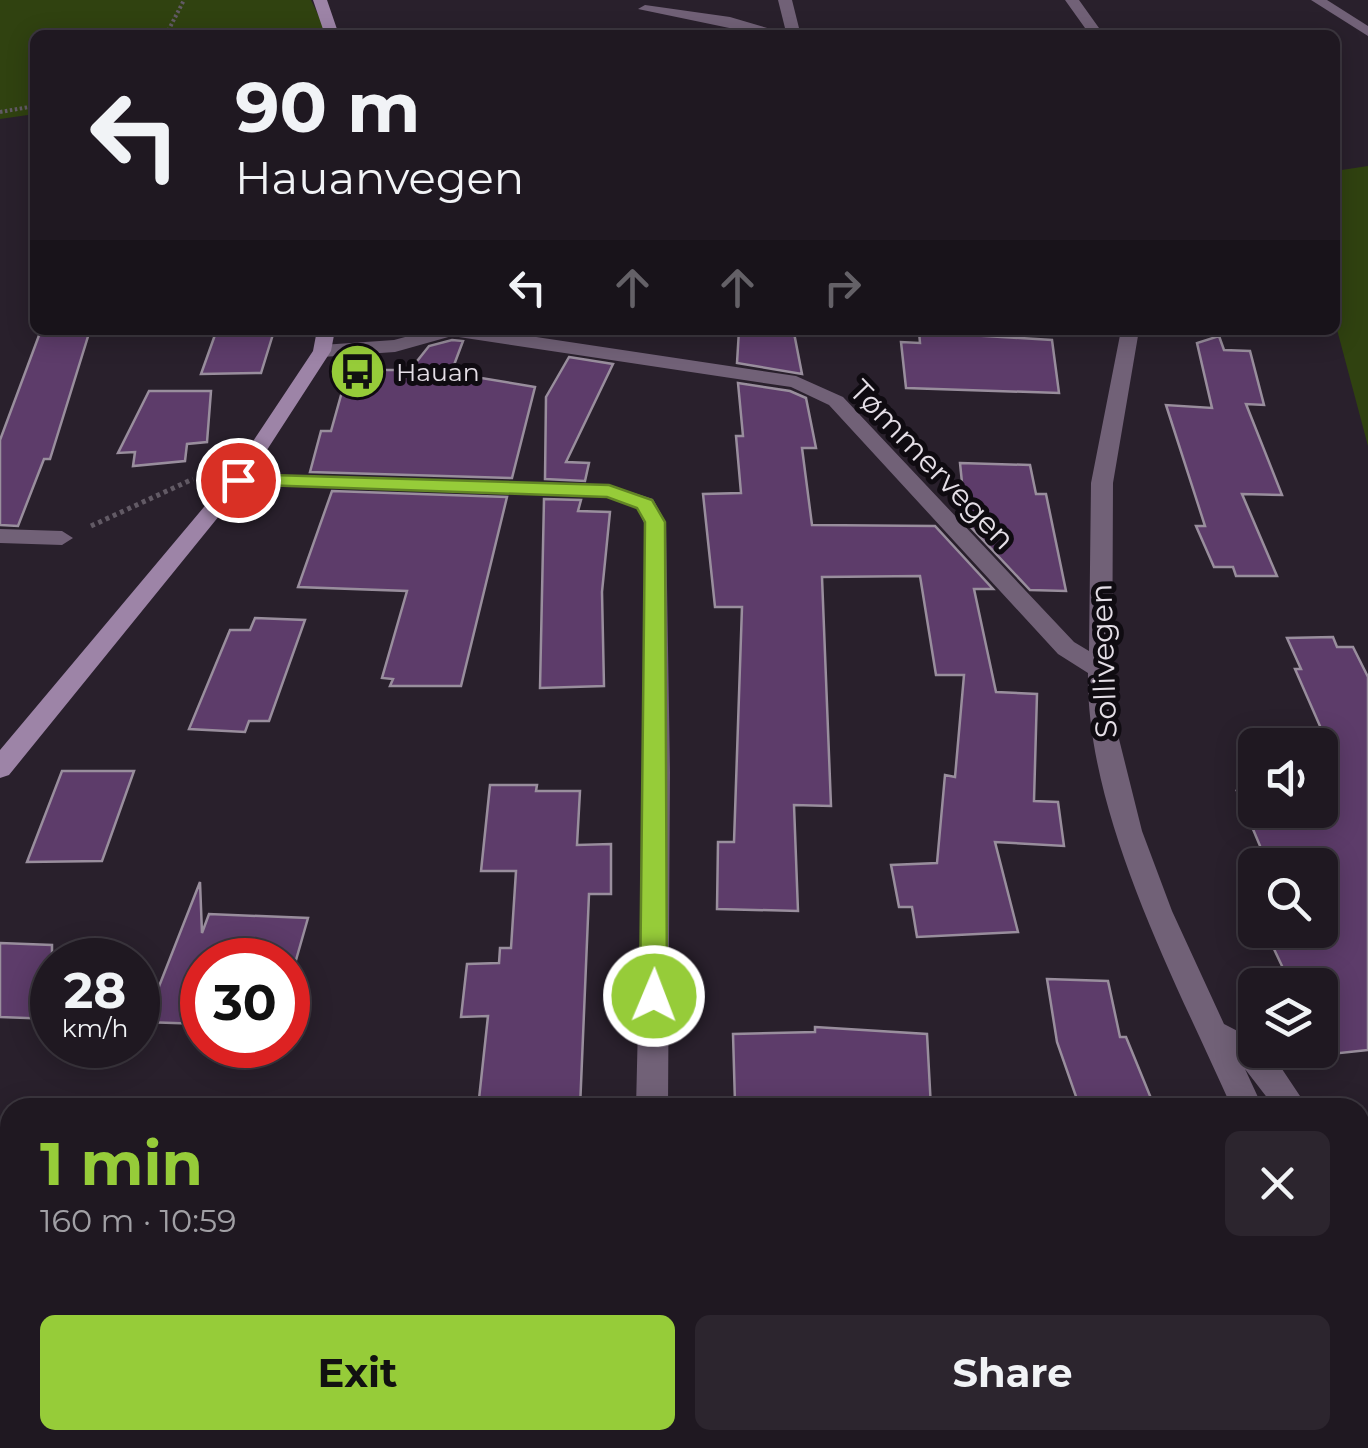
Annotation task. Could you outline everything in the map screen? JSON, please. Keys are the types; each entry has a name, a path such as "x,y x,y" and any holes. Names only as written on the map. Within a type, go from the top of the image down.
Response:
{"main road":[{"path":"320,0 330,30"},
{"path":"0,768 238,480 324,340"}],"street":[{"path":"785,0 790,30"},
{"path":"1072,0 1093,30"},
{"path":"1318,0 1368,32"},
{"path":"644,10 730,21 761,30"},
{"path":"324,340 395,346 434,335"},
{"name":"Tømmervegen","path":"485,335 796,382 836,400 1066,648 1098,668"},
{"name":"Sollivegen","path":"1129,335 1102,483 1100,711 1129,832 1158,911 1244,1098"},
{"path":"238,480 560,488 609,491 645,504 655,522 657,772 652,1098"},
{"path":"0,536 62,538"},
{"path":"1216,1034 1244,1045 1274,1077 1287,1098"}],"path":[{"path":"169,30 184,0"},
{"path":"0,112 30,107"},
{"path":"62,538 204,478"}],"green space":[{"path":"0,0 311,0 326,30 30,30 30,115 0,119"},
{"path":"1368,166 1368,446 1338,335 1340,170"}],"building":[{"path":"39,335 88,335 50,459 44,459 18,526 0,525 0,440"},
{"path":"215,335 273,335 261,373 201,374"},
{"path":"739,335 794,335 802,374 737,363"},
{"path":"919,335 1052,340 1059,393 906,388 901,342 920,343"},
{"path":"1219,336 1224,350 1250,351 1264,405 1246,404 1282,495 1242,494 1277,576 1236,576 1233,567 1214,567 1196,526 1205,526 1166,405 1212,408 1197,343"},
{"path":"463,341 451,373 535,387 512,478 310,472 321,431 331,431 345,381 353,381 356,370 410,370 429,346"},
{"path":"569,357 613,364 566,462 589,463 585,481 545,479 546,397"},
{"path":"738,383 790,391 806,398 816,448 802,448 812,525 935,526 993,589 974,589 996,692 1037,694 1034,801 1058,802 1064,846 995,842 1018,932 917,937 912,907 899,907 891,865 937,863 945,775 955,777 964,675 936,675 920,576 822,577 831,806 794,805 798,911 717,909 718,842 734,842 742,607 715,607 703,494 741,493 736,436 743,436"},
{"path":"149,391 211,391 207,442 187,444 185,461 133,466 135,452 118,453"},
{"path":"960,463 1030,465 1036,494 1046,494 1066,591 1030,590 966,522"},
{"path":"332,491 507,497 461,686 390,686 393,679 382,678 407,591 298,587"},
{"path":"544,499 581,500 578,511 610,512 602,592 604,686 540,688"},
{"path":"255,618 305,620 269,721 249,721 245,732 189,729 230,630 250,630"},
{"path":"1333,637 1337,647 1353,647 1368,677 1368,1050 1338,1053 1338,968 1283,968 1274,948 1338,948 1338,848 1261,848 1252,828 1338,828 1338,728 1321,728 1295,669 1301,669 1287,638"},
{"path":"62,771 134,771 102,861 27,862"},
{"path":"490,785 537,785 536,791 580,791 577,845 611,844 611,894 589,894 580,1098 479,1098 488,1016 461,1017 467,964 499,963 500,948 511,948 516,871 481,871"},
{"path":"200,882 202,933 209,914 308,918 302,938 180,938 180,1023 160,1023 160,984"},
{"path":"0,943 30,944 30,1018 0,1017"},
{"path":"1047,979 1108,981 1120,1037 1126,1037 1151,1098 1077,1098 1057,1042"},
{"path":"815,1027 927,1034 930,1098 735,1098 733,1034 815,1032"}],"place":[{"name":"Hauan","path":"357,372"}],"route":[{"path":"238,480 544,487 609,491 645,504 655,522 654,996"}]}
